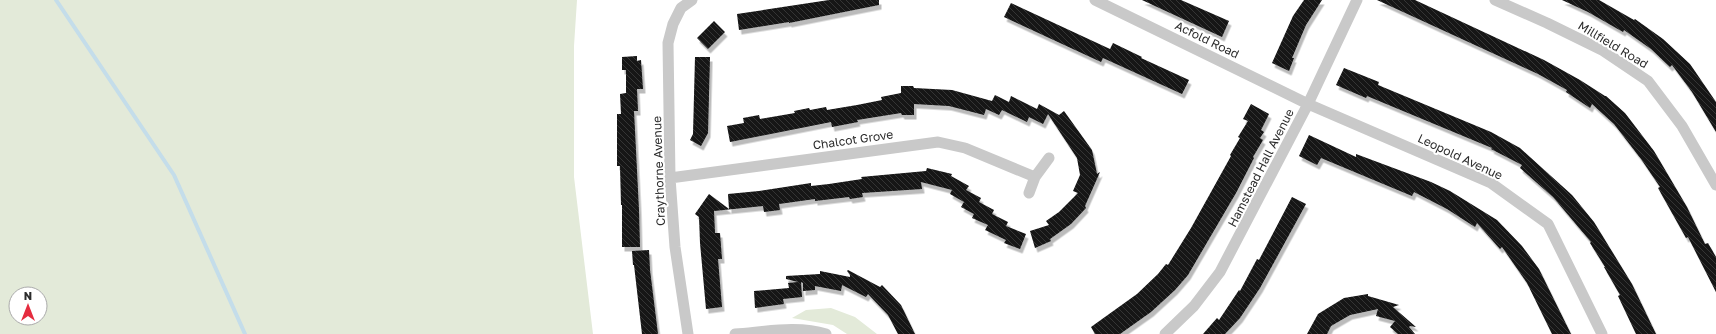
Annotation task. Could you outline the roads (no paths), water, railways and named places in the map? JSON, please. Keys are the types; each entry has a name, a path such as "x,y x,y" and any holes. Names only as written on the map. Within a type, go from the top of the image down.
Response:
{"street":[{"name":"Craythorne Avenue","path":"688,334 675,247 670,178 668,43 673,24 681,8 692,0"},
{"name":"Acfold Road","path":"1095,0 1308,104"},
{"name":"Hamstead Hall Avenue","path":"1165,334 1194,306 1220,272 1308,104 1358,0"},
{"name":"Millfield Road","path":"1495,0 1602,50 1648,81 1682,126 1716,184"},
{"name":"Leopold Avenue","path":"1308,104 1491,183 1548,224 1602,334"},
{"name":"Chalcot Grove","path":"670,178 938,142 966,148 1035,177"},
{"path":"1029,193 1035,177 1049,158"},
{"path":"735,334 786,330 816,331 826,334"}],"waterway":[{"path":"56,0 174,175 245,334"}]}
